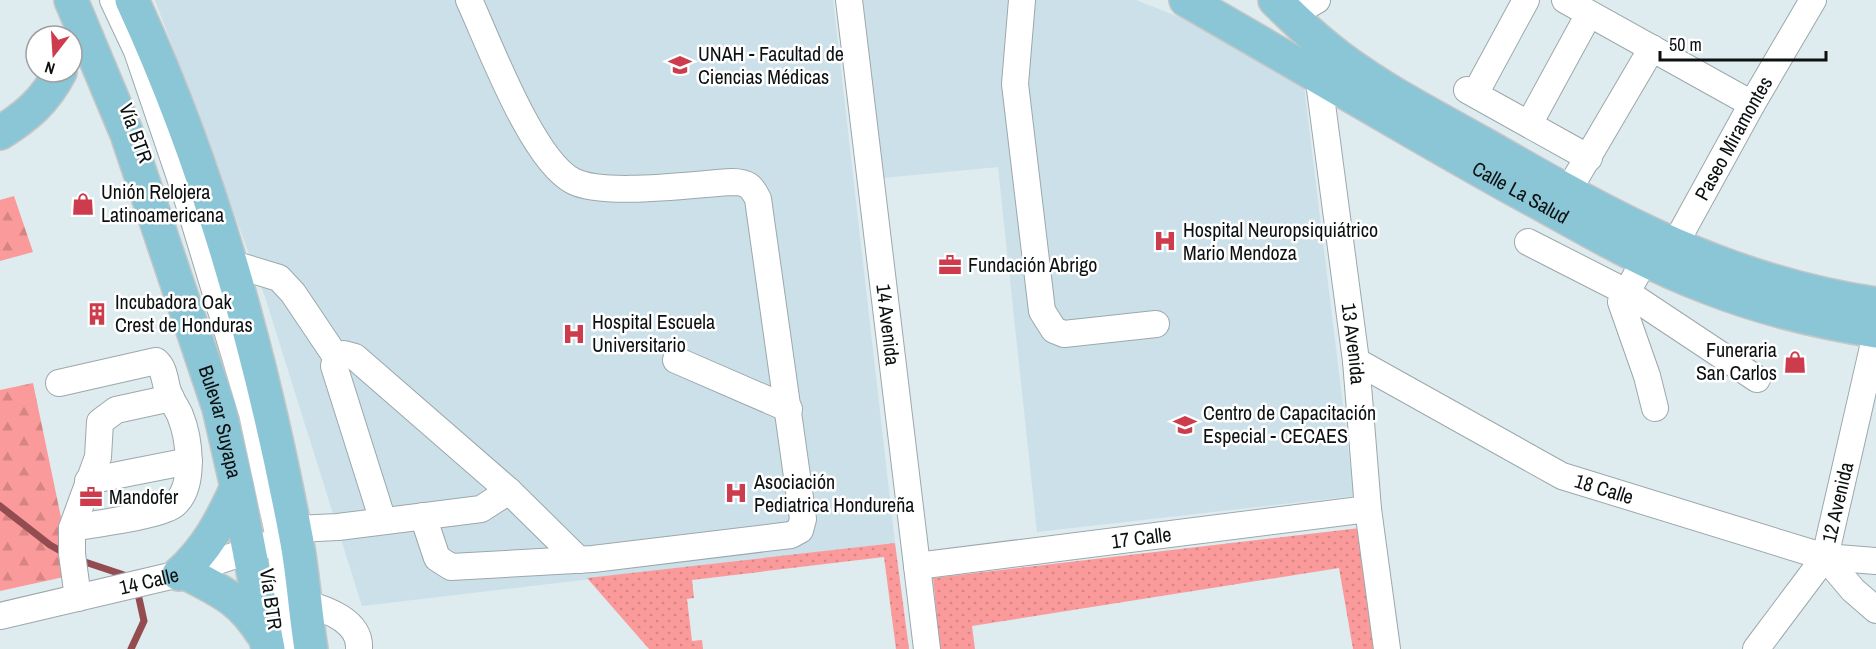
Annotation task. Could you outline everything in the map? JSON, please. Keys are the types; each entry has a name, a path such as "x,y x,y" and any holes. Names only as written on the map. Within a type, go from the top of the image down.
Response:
{"main road":[{"name":"Calle La Salud","path":"1186,0 1230,25 1322,61 1399,96 1568,192 1674,246 1760,279 1842,299 1876,304"},
{"name":"Bulevar Suyapa","path":"129,1 193,144 253,335 277,542 276,647"},
{"path":"1230,25 1260,26 1282,21 1294,5 1322,61"},
{"name":"Bulevar Suyapa","path":"76,11 131,145 219,408 237,487 277,542 304,603 311,649"},
{"name":"Calle La Salud","path":"1322,61 1433,144 1645,260 1709,288 1749,302 1876,333"},
{"path":"0,133 32,112 54,84"},
{"path":"161,579 198,557 218,527 237,487"},
{"path":"161,579 234,598 276,647"}],"street":[{"path":"423,516 437,558 451,567 579,560 791,535 800,530 803,519 759,200 752,187 745,182 732,182 611,190 573,181 546,158 506,81 469,0"},
{"name":"14 Avenida","path":"849,0 927,649"},
{"path":"1022,0 1015,84 1042,311 1054,330 1064,334 1156,324"},
{"path":"1526,0 1471,92 1589,158"},
{"path":"1565,0 1752,104"},
{"name":"Paseo Miramontes","path":"1674,246 1752,104 1813,0"},
{"name":"Vía BTR","path":"129,1 136,51 195,220 252,413 277,542"},
{"name":"Vía BTR","path":"76,11 210,339 245,455 277,542"},
{"path":"1529,124 1590,14"},
{"path":"1568,192 1652,48"},
{"name":"13 Avenida","path":"1322,61 1356,361 1368,509 1387,649"},
{"path":"1528,242 1626,291 1757,379"},
{"path":"1645,260 1621,302 1647,376 1655,408"},
{"path":"230,263 279,278 293,293 336,357 334,366 382,521"},
{"name":"12 Avenida","path":"1756,649 1825,557 1876,333"},
{"path":"336,357 344,354 355,357 509,491 579,560"},
{"path":"676,360 789,409"},
{"path":"60,383 156,361 162,367 171,398 180,414 189,461 182,493 174,505 137,516 72,528"},
{"name":"18 Calle","path":"1356,361 1562,476 1825,557 1876,561"},
{"path":"78,598 72,528 98,457 100,422 116,410 171,398"},
{"path":"88,481 189,461"},
{"name":"14 Calle","path":"0,616 161,579 277,542 382,521 481,508 509,491"},
{"name":"17 Calle","path":"916,566 1368,509"},
{"path":"1825,557 1853,590 1876,610"},
{"path":"304,603 324,608 347,622 358,636 359,649"}],"shaded area":[{"name":"Hospital Escuela Universitario","path":"155,0 833,0 895,543 362,606 265,297"},
{"path":"863,0 1136,0 1179,17 1304,86 1354,496 1037,532 998,167 882,178"}],"green space":[{"path":"14,196 33,252 0,261 0,200"},
{"path":"33,383 73,575 0,591 0,390"},
{"path":"1360,528 1375,649 1353,649 1339,568 972,626 975,649 940,649 933,578"},
{"path":"895,543 909,649 896,649 884,557 692,580 694,598 687,599 692,641 702,640 703,649 649,649 587,578"}],"waterway":[{"path":"0,506 50,545 66,554"},
{"path":"79,560 130,577"},
{"path":"131,649 144,621 137,589"}],"place":[{"name":"UNAH - Facultad de Ciencias Médicas","path":"680,65"},
{"name":"Unión Relojera Latinoamericana","path":"83,204"},
{"name":"Hospital Neuropsiquiátrico Mario Mendoza","path":"1165,241"},
{"name":"Fundación Abrigo","path":"950,265"},
{"name":"Incubadora Oak Crest de Honduras","path":"97,314"},
{"name":"Hospital Escuela Universitario","path":"574,334"},
{"name":"Funeraria San Carlos","path":"1795,362"},
{"name":"Centro de Capacitación Especial - CECAES","path":"1185,425"},
{"name":"Asociación Pediatrica Hondureña","path":"736,493"},
{"name":"Mandofer","path":"91,497"}]}
